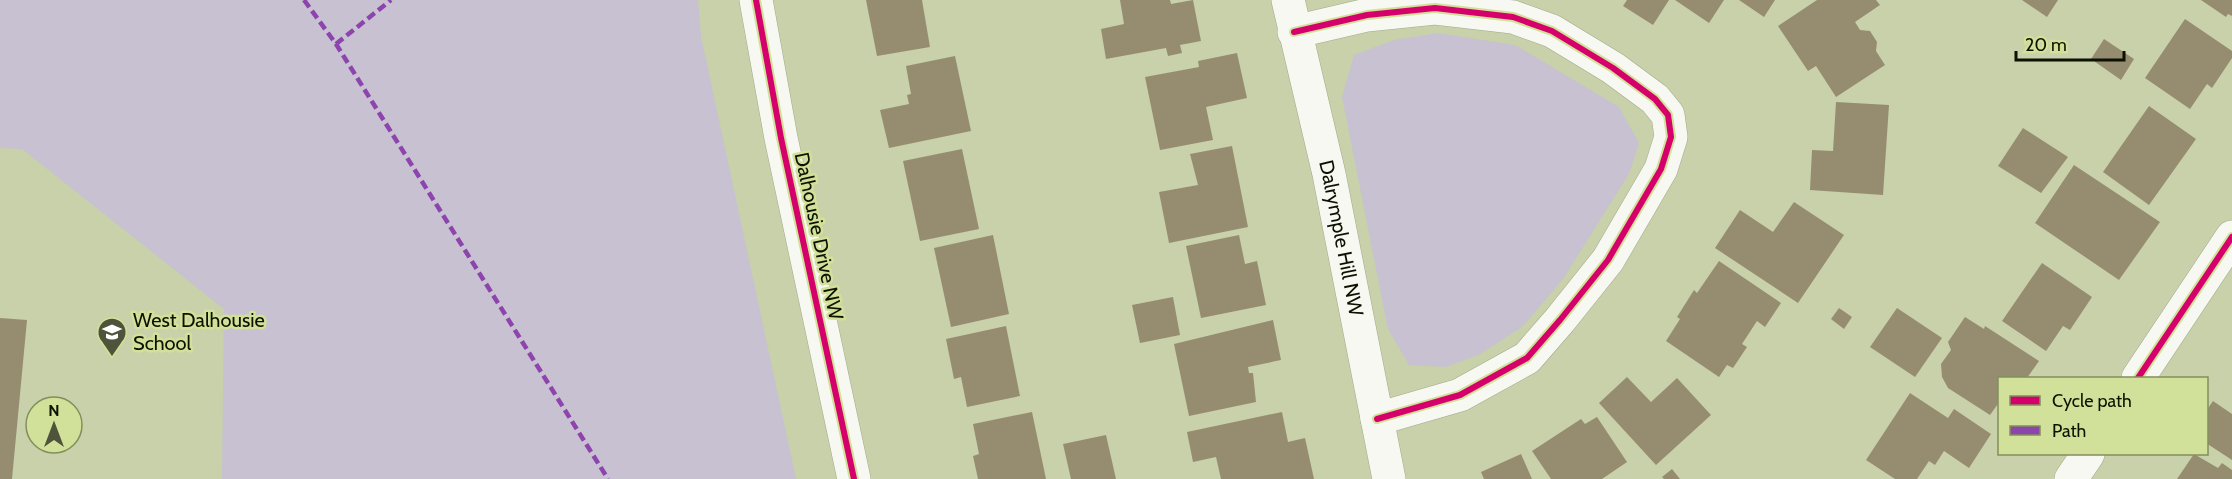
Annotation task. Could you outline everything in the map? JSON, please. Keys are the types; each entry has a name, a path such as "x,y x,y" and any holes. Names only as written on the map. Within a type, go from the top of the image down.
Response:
{"street":[{"name":"Dalhousie Drive NW","path":"756,0 781,138 854,479"},
{"name":"Dalrymple Hill NW","path":"1288,0 1329,174 1389,479"},
{"path":"1294,32 1367,15 1435,8 1513,16 1552,31 1613,68 1654,99 1668,115 1671,137 1661,169 1608,260 1527,358 1460,395 1377,419"},
{"path":"2139,377 2232,237"},
{"path":"2071,479 2087,455"}],"shaded area":[{"path":"0,0 698,0 701,36 796,479 222,479 224,309 22,149 0,148"},
{"path":"1438,33 1515,45 1619,107 1639,143 1630,172 1563,279 1522,327 1480,354 1446,367 1409,365 1388,329 1342,97 1354,55 1394,40"}],"building":[{"path":"866,0 922,0 930,47 877,56"},
{"path":"1120,0 1170,0 1171,4 1193,0 1201,41 1180,45 1182,53 1168,56 1166,48 1106,59 1101,29 1124,24"},
{"path":"1627,0 1669,0 1653,25 1623,6"},
{"path":"1675,0 1724,0 1709,23"},
{"path":"1739,0 1775,0 1764,17"},
{"path":"1817,0 1876,0 1880,5 1855,22 1860,30 1870,31 1877,42 1876,51 1885,65 1836,97 1816,66 1808,71 1778,26"},
{"path":"2022,0 2058,0 2047,17"},
{"path":"2201,0 2232,0 2232,16 2228,14 2226,17"},
{"path":"2185,19 2232,51 2232,58 2212,88 2207,84 2190,109 2145,78"},
{"path":"2104,39 2134,59 2121,80 2091,59"},
{"path":"1237,53 1247,98 1206,107 1213,140 1160,150 1145,77 1199,67 1198,61"},
{"path":"955,56 971,131 889,148 880,110 909,104 907,95 911,94 906,66"},
{"path":"1836,102 1889,105 1883,195 1810,190 1812,150 1833,151"},
{"path":"2149,106 2196,139 2149,205 2103,172"},
{"path":"2023,128 2068,157 2041,193 1998,166"},
{"path":"1232,146 1248,227 1169,243 1159,192 1198,185 1190,154"},
{"path":"962,149 979,229 920,241 903,161"},
{"path":"2074,165 2160,222 2119,280 2035,223"},
{"path":"1794,202 1844,235 1798,303 1715,248 1740,210 1773,232"},
{"path":"993,235 1009,314 951,327 934,248"},
{"path":"1239,235 1245,264 1257,261 1266,305 1201,318 1186,246"},
{"path":"1719,261 1781,303 1765,327 1757,321 1742,344 1747,347 1733,368 1727,365 1719,377 1666,341 1680,319 1677,317 1694,290 1697,293"},
{"path":"2042,263 2092,297 2070,330 2063,326 2046,351 2002,321"},
{"path":"1173,297 1180,335 1140,343 1132,305"},
{"path":"1839,308 1852,317 1844,329 1831,319"},
{"path":"1897,308 1942,338 1915,377 1870,347"},
{"path":"1965,317 1984,329 1985,326 2039,361 2028,377 1998,377 1998,404 1990,415 1948,388 1942,377 1941,364 1951,350 1948,342"},
{"path":"0,318 27,320 12,479 0,479"},
{"path":"1273,320 1281,360 1248,367 1249,373 1253,373 1256,402 1189,416 1174,344"},
{"path":"1006,326 1020,396 967,407 961,377 954,379 946,339"},
{"path":"1627,377 1651,402 1677,378 1711,415 1656,465 1599,403"},
{"path":"1910,393 1948,418 1954,409 1991,434 1969,468 1944,451 1935,465 1929,461 1917,479 1895,479 1866,460"},
{"path":"2213,401 2232,414 2232,460 2208,444 2208,408"},
{"path":"1032,412 1046,479 978,479 973,456 979,454 973,424"},
{"path":"1282,412 1288,442 1305,438 1314,479 1221,479 1216,457 1193,462 1187,432"},
{"path":"1597,417 1627,462 1602,479 1551,479 1532,451 1581,419 1585,424"},
{"path":"1106,435 1116,479 1071,479 1063,444"},
{"path":"1521,454 1532,479 1484,479 1481,472"},
{"path":"2193,455 2218,468 2222,463 2232,470 2232,479 2177,479"},
{"path":"1672,469 1680,479 1662,477"}],"marked path":[{"path":"304,0 336,44 608,479"},
{"path":"336,44 391,0"}],"cycle path":[{"path":"756,0 781,138 854,479"},
{"path":"1294,32 1367,15 1435,8 1513,17 1552,31 1613,68 1655,99 1668,115 1671,137 1661,169 1608,260 1527,358 1460,395 1377,419"},
{"path":"2139,377 2232,237"}],"place":[{"name":"West Dalhousie School","path":"112,358"}]}
